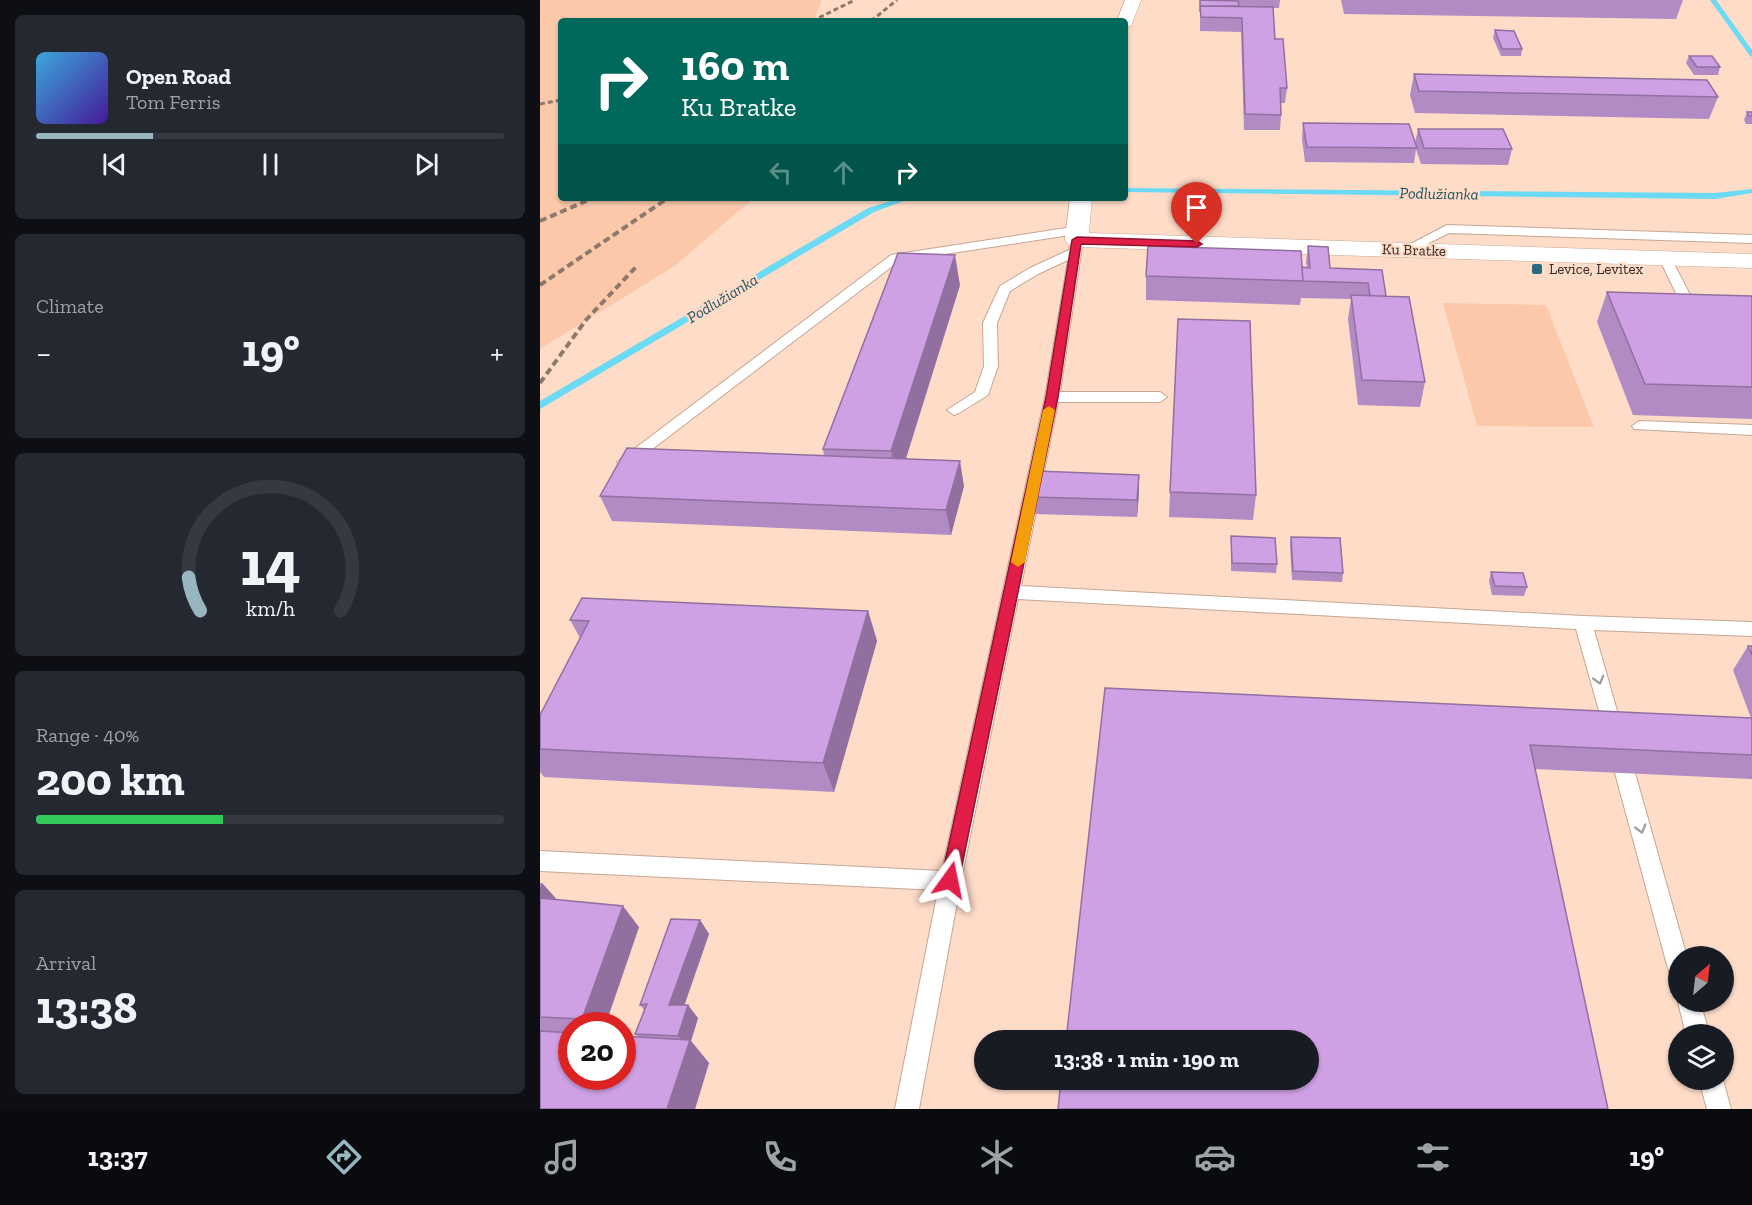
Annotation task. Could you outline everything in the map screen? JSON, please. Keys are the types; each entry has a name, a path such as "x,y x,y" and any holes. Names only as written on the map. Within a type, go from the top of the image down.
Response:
{"street":[{"path":"1126,18 1133,0"},
{"path":"1077,241 1080,201"},
{"name":"Ku Bratke","path":"1077,241 1752,261"}],"lane":[{"path":"1405,250 1447,229 1752,239"},
{"path":"907,1109 950,880 1052,397 1077,241"},
{"path":"954,410 981,394 991,366 990,323 1005,289 1077,241"},
{"path":"619,466 895,258 1077,241"},
{"path":"1665,258 1693,315 1682,314"},
{"path":"1052,397 1160,397"},
{"path":"1640,426 1752,430"},
{"path":"1012,592 1583,623 1752,629"},
{"path":"1583,623 1615,736"},
{"path":"1625,773 1673,946"},
{"path":"540,861 950,880"},
{"path":"1714,1090 1719,1109"}],"shaded area":[{"path":"540,0 822,0 815,18 558,18 558,201 751,201 676,265 540,349"},
{"path":"1443,303 1546,305 1594,427 1477,426"}],"building":[{"path":"1200,0 1238,1 1239,6 1200,6"},
{"path":"1200,6 1273,7 1275,39 1283,39 1287,88 1280,88 1281,115 1245,114 1242,18 1201,17"},
{"path":"1495,30 1514,31 1522,49 1502,49"},
{"path":"1689,56 1712,56 1720,67 1697,67"},
{"path":"1414,74 1707,80 1718,97 1419,91"},
{"path":"1303,123 1409,124 1417,148 1307,147"},
{"path":"1418,129 1503,129 1512,149 1424,148"},
{"path":"1148,246 1301,251 1303,281 1146,276"},
{"path":"1308,246 1328,247 1330,268 1382,270 1386,296 1370,296 1368,283 1303,281 1302,267 1310,268"},
{"path":"898,253 955,255 891,451 823,449"},
{"path":"1607,292 1752,296 1752,387 1645,384"},
{"path":"1351,295 1409,297 1425,382 1362,380"},
{"path":"1178,319 1250,321 1256,495 1170,492"},
{"path":"627,448 960,461 946,510 600,496"},
{"path":"1037,471 1139,475 1137,500 1032,497"},
{"path":"1231,536 1275,538 1277,564 1232,563"},
{"path":"1291,537 1340,538 1343,573 1293,571"},
{"path":"1491,572 1523,573 1527,587 1495,586"},
{"path":"582,598 868,611 823,763 540,749 540,715 589,621 570,620"},
{"path":"1105,688 1752,718 1752,755 1530,745 1608,1109 1058,1109 1060,1090 1319,1090 1319,1030 1067,1030"},
{"path":"540,898 623,906 585,1012 558,1012 558,1018 540,1017"},
{"path":"671,919 700,920 669,1005 688,1005 678,1036 636,1034 647,1004 640,1005"},
{"path":"540,1031 558,1032 558,1090 636,1090 636,1037 690,1040 667,1109 540,1109"}],"waterway":[{"name":"Podlužianka","path":"1713,0 1752,55"},
{"name":"Podlužianka","path":"1128,190 1715,196 1752,191"},
{"name":"Podlužianka","path":"540,406 871,210 899,201"}],"railway":[{"path":"818,18 855,0"},
{"path":"875,18 897,0"},
{"path":"540,104 558,101"},
{"path":"540,221 586,201"},
{"path":"540,285 664,201"},
{"path":"540,383 586,320 636,267"}],"slow traffic":[{"path":"1018,562 1049,410"}],"place":[{"name":"Levice, Levitex","path":"1537,269"}],"route":[{"path":"950,880 1052,397 1077,240 1197,244"}]}
